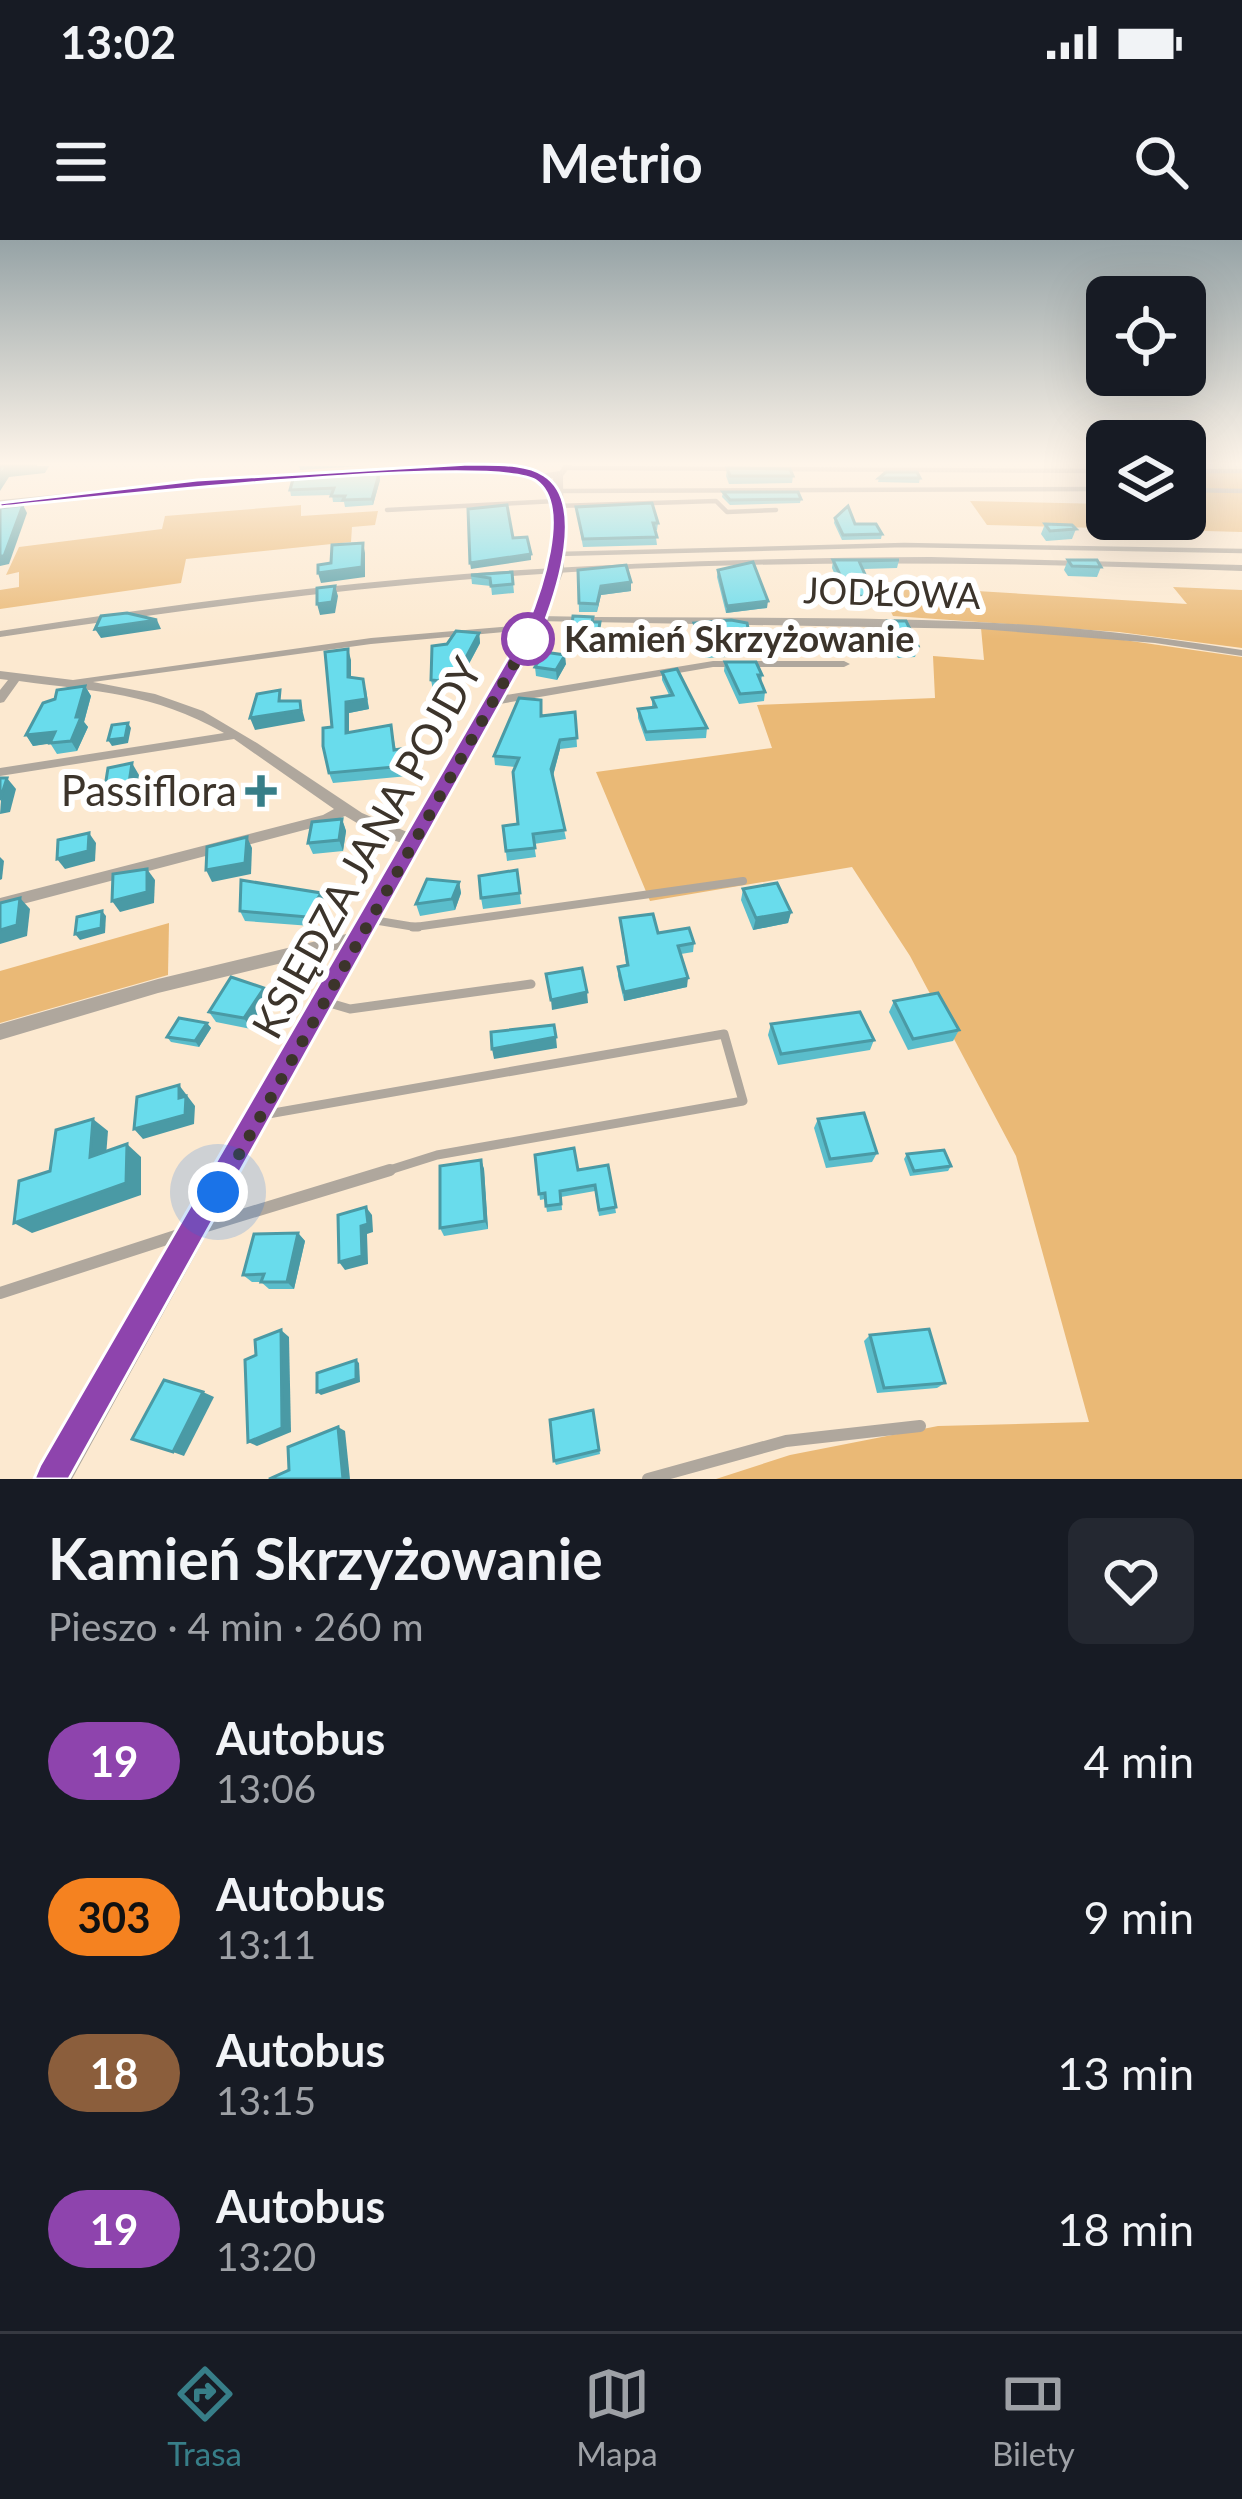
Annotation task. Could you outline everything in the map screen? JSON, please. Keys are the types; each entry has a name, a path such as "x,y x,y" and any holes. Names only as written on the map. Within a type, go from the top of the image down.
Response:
{"street":[{"name":"KSIĘDZA JANA POJDY","path":"55,1479 537,623 557,562 557,523"},
{"path":"0,634 95,617 557,562 910,556 1242,568"},
{"name":"JODŁOWA","path":"78,681 537,623 895,620 1150,639 1242,653"},
{"path":"494,701 713,664 844,664"},
{"path":"0,699 8,676 78,681 165,699 235,735 346,809 414,841"},
{"path":"0,772 235,735"},
{"path":"0,904 326,819 346,809"},
{"path":"0,1033 368,928"}],"lane":[{"path":"557,562 904,545 1242,551"},
{"path":"368,928 415,927 743,881"},
{"path":"326,1002 350,1010 531,984"},
{"path":"0,1293 437,1155 743,1101 724,1034 261,1116"},
{"path":"648,1479 786,1442 920,1426"}],"shaded area":[{"path":"163,523 375,523 352,527 351,542 186,559 181,583 0,609 0,590 19,587 19,572 6,575 19,547 162,529"},
{"path":"985,523 1086,523 1086,528 987,525"},
{"path":"1206,523 1242,523 1242,532 1206,531"},
{"path":"878,585 1187,604 1173,587 1242,590 1242,648 1119,632 893,616"},
{"path":"981,628 1096,636 1242,657 1242,1479 716,1479 790,1455 938,1426 1089,1422 1016,1156 910,956 852,867 650,901 596,772 772,748 757,705 935,698 933,656 984,660"},
{"path":"169,923 168,975 0,1023 0,971"}],"building":[{"path":"0,523 16,523 4,556 0,556"},
{"path":"469,523 510,523 513,538 527,537 531,554 470,563"},
{"path":"579,523 658,523 653,523 657,537 583,539"},
{"path":"837,523 876,524 882,534 843,535"},
{"path":"1045,524 1072,525 1076,529 1050,531"},
{"path":"363,543 362,567 318,573 318,565 331,563 332,545"},
{"path":"833,560 899,560 859,561 876,599 849,594"},
{"path":"1068,560 1097,560 1101,567 1072,566"},
{"path":"753,562 768,601 727,606 718,570"},
{"path":"626,565 631,582 601,586 597,604 579,603 578,570"},
{"path":"512,572 513,584 491,586 490,578 471,575"},
{"path":"335,586 332,602 317,604 317,588"},
{"path":"127,613 157,620 95,629 101,616"},
{"path":"573,616 600,622 597,640 570,643"},
{"path":"888,621 906,621 918,646 901,647"},
{"path":"694,623 747,623 752,647 706,649"},
{"path":"456,631 479,633 453,682 431,680 432,646 447,644"},
{"path":"348,649 348,677 363,679 366,699 346,702 346,733 391,725 394,750 413,747 416,765 329,773 323,746 323,728 332,727 325,652"},
{"path":"544,652 565,655 556,670 535,667"},
{"path":"725,662 756,662 765,692 740,694"},
{"path":"677,669 707,728 646,732 638,709 656,707 652,698 673,695 662,672"},
{"path":"85,686 76,717 81,717 71,741 50,743 55,732 26,735 43,703 55,699 57,690"},
{"path":"280,690 279,701 300,701 301,710 250,718 257,694"},
{"path":"519,698 541,700 541,716 575,712 577,738 560,740 551,769 565,830 533,834 535,848 506,851 503,826 518,824 513,772 519,758 494,756"},
{"path":"128,723 125,738 108,740 112,725"},
{"path":"132,763 129,783 105,787 108,768"},
{"path":"342,819 339,840 308,843 312,822"},
{"path":"89,833 88,851 57,859 58,840"},
{"path":"247,837 245,863 206,870 207,847"},
{"path":"147,869 147,892 112,901 113,874"},
{"path":"517,870 520,893 481,898 479,876"},
{"path":"427,879 459,882 452,899 416,904"},
{"path":"241,880 321,893 307,917 240,911"},
{"path":"777,883 791,912 756,918 743,889"},
{"path":"20,898 17,925 0,930 0,903"},
{"path":"102,911 101,928 75,934 77,917"},
{"path":"653,914 658,933 689,928 694,943 678,946 688,978 624,992 618,967 628,965 620,918"},
{"path":"582,968 587,992 551,1000 546,974"},
{"path":"231,977 264,988 244,1018 209,1012"},
{"path":"938,993 959,1030 913,1039 894,1001"},
{"path":"860,1012 874,1040 781,1054 771,1024"},
{"path":"179,1018 207,1023 195,1041 167,1037"},
{"path":"554,1025 556,1037 492,1049 491,1032"},
{"path":"179,1085 179,1098 186,1096 185,1115 134,1129 137,1097"},
{"path":"864,1113 877,1153 830,1159 818,1119"},
{"path":"93,1119 90,1157 127,1144 126,1183 14,1223 19,1181 50,1171 56,1130"},
{"path":"574,1148 578,1170 608,1165 616,1207 599,1210 595,1185 560,1191 561,1204 546,1206 545,1193 539,1194 535,1155"},
{"path":"944,1150 951,1166 914,1171 907,1154"},
{"path":"481,1160 485,1221 440,1228 440,1166"},
{"path":"366,1207 362,1256 339,1262 338,1215"},
{"path":"298,1233 287,1282 261,1282 264,1274 243,1275 254,1234"},
{"path":"929,1329 945,1383 884,1388 870,1335"},
{"path":"281,1330 282,1428 248,1442 245,1360 256,1355 255,1340"},
{"path":"356,1360 356,1379 317,1392 317,1373"},
{"path":"164,1380 203,1392 173,1452 132,1439"},
{"path":"593,1410 599,1450 554,1461 550,1420"},
{"path":"338,1427 343,1479 269,1479 289,1470 288,1447"}],"bus line":[{"name":"19","path":"55,1479 535,627 557,570 556,523"}],"place":[{"name":"Kamień Skrzyżowanie","path":"528,639"},
{"name":"Passiflora","path":"261,791"}],"route":[{"path":"218,1192 528,639"}]}
